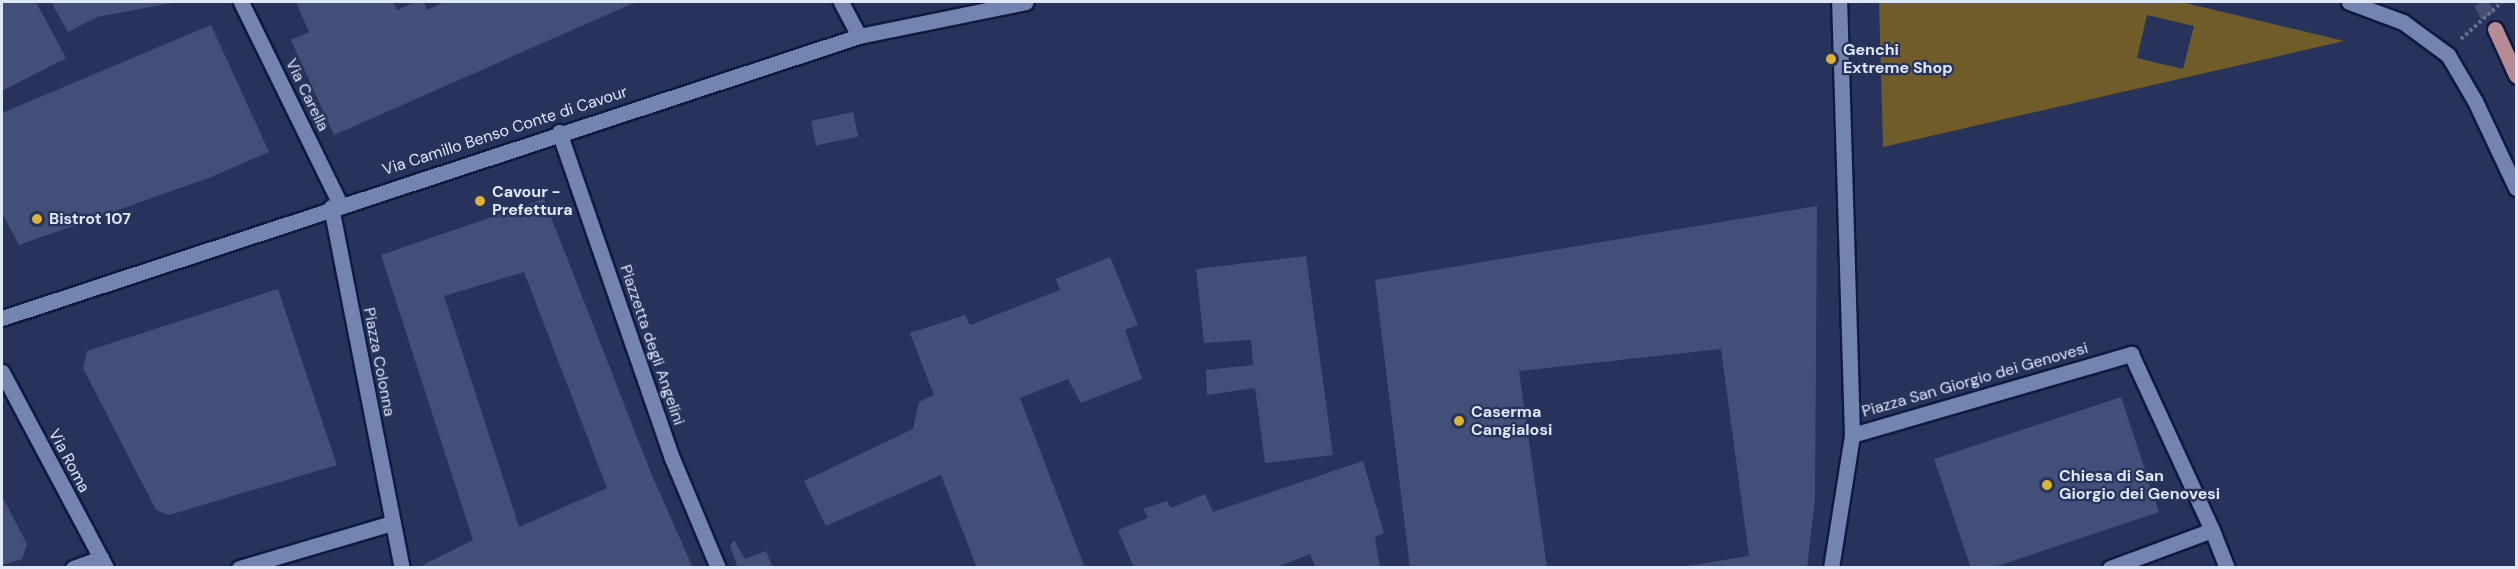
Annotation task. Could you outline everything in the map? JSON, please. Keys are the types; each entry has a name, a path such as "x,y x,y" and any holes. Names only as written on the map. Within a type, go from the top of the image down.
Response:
{"main road":[{"path":"2495,29 2517,75"}],"street":[{"name":"Via Carella","path":"242,2 335,206"},
{"path":"841,2 859,36"},
{"name":"Via Camillo Benso Conte di Cavour","path":"2,318 335,206 859,36 1026,2"},
{"name":"Piazza San Giorgio dei Genovesi","path":"1839,2 1852,435 2131,354 2212,530"},
{"path":"2349,2 2403,22 2448,55 2475,101 2517,188"},
{"name":"Piazzetta degli Angelini","path":"560,132 672,458 718,567"},
{"name":"Piazza Colonna","path":"335,206 392,523 402,567"},
{"name":"Via Roma","path":"2,372 103,563"},
{"path":"1831,567 1852,435"},
{"path":"238,567 392,523"},
{"path":"2110,567 2212,530 2227,567"},
{"path":"73,567 103,563"}],"path":[{"path":"2461,39 2502,2"}],"shaded area":[{"path":"1879,2 2181,2 2344,41 1883,147","holes":["2147,15 2194,26 2183,69 2137,58"]}],"building":[{"path":"2,2 36,2 66,58 2,91"},
{"path":"51,2 171,3 97,17 68,32"},
{"path":"296,2 393,2 397,10 415,2 424,2 427,10 445,2 636,2 334,135 291,40 309,32"},
{"path":"211,25 269,152 211,177 19,245 2,213 2,113"},
{"path":"853,112 858,136 816,145 811,121"},
{"path":"544,199 651,473 693,568 417,568 473,540 381,255","holes":["524,272 607,488 519,527 444,296"]},
{"name":"Caserma Cangialosi","path":"1817,206 1815,500 1807,568 1675,568 1749,556 1721,349 1519,371 1547,568 1410,568 1375,280"},
{"path":"1306,256 1333,455 1265,463 1255,388 1207,395 1206,370 1253,365 1251,340 1204,343 1196,269"},
{"path":"1110,257 1138,325 1125,330 1142,379 1081,403 1068,379 1020,398 1085,568 977,568 941,475 826,526 804,481 913,429 919,402 934,395 910,333 965,315 970,325 1060,290 1056,279"},
{"path":"278,289 337,465 169,515 156,510 83,368 87,351"},
{"name":"Chiesa di San Giorgio dei Genovesi","path":"2121,397 2159,512 1991,568 1971,568 1934,459"},
{"path":"1363,461 1384,533 1375,537 1380,568 1316,568 1310,554 1275,568 1134,568 1118,530 1148,518 1143,509 1167,501 1171,508 1205,494 1213,512"},
{"path":"2,496 27,544 22,559 2,565"},
{"path":"734,540 745,559 766,551 773,568 738,568 730,546"}],"tunnel":[{"path":"2481,2 2495,29"}],"place":[{"name":"Genchi Extreme Shop","path":"1831,59"},
{"name":"Cavour - Prefettura","path":"480,201"},
{"name":"Bistrot 107","path":"37,219"},
{"name":"Caserma Cangialosi","path":"1459,421"},
{"name":"Chiesa di San Giorgio dei Genovesi","path":"2047,485"}]}
